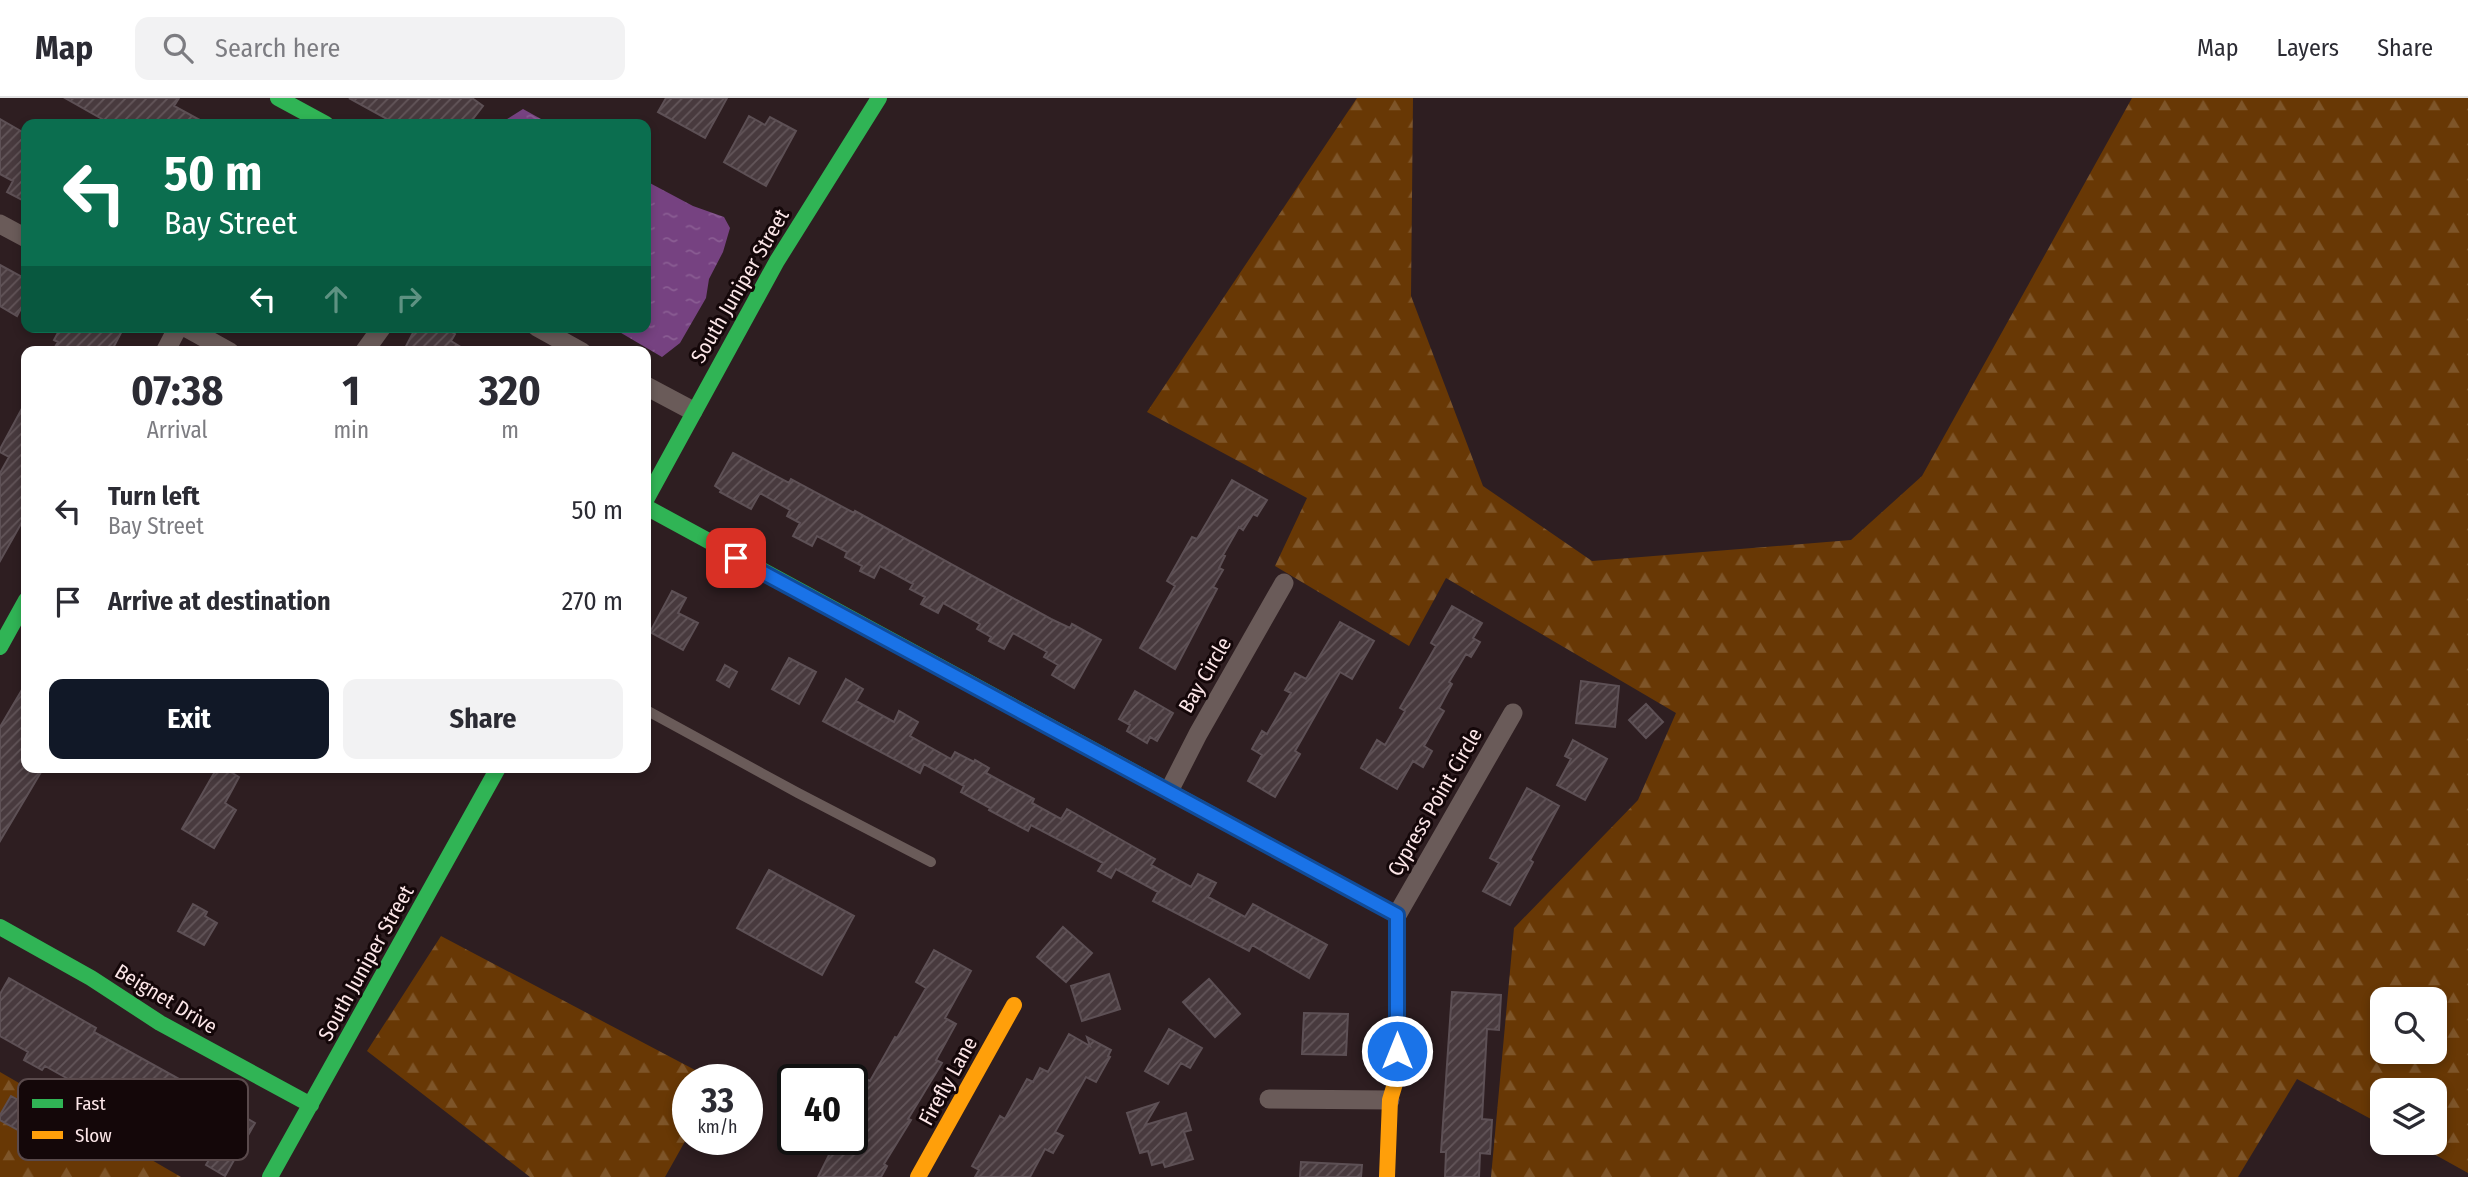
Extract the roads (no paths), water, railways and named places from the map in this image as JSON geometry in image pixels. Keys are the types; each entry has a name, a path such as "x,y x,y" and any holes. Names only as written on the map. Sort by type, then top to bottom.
{"street":[{"path":"278,98 317,119"},
{"name":"South Juniper Street","path":"651,491 777,261 878,98"},
{"path":"0,224 21,236"},
{"path":"196,333 219,346"},
{"path":"548,333 571,346"},
{"path":"651,389 693,411"},
{"path":"651,510 1397,915 1397,1077 1390,1100 1387,1177"},
{"name":"Bay Circle","path":"1169,791 1198,734 1284,583"},
{"path":"0,647 21,609"},
{"name":"Cypress Point Circle","path":"1397,915 1513,713"},
{"name":"South Juniper Street","path":"270,1177 495,773"},
{"name":"Beignet Drive","path":"0,927 91,978 160,1023 311,1105"},
{"name":"Firefly Lane","path":"918,1177 1014,1005"},
{"path":"1269,1099 1390,1100"}],"lane":[{"path":"651,713 931,862"}],"water":[{"path":"523,109 541,119 507,119"},
{"path":"651,184 693,206 724,217 730,228 723,252 709,279 706,298 680,343 662,357 651,351 651,346 643,346 621,333 651,333"}]}
